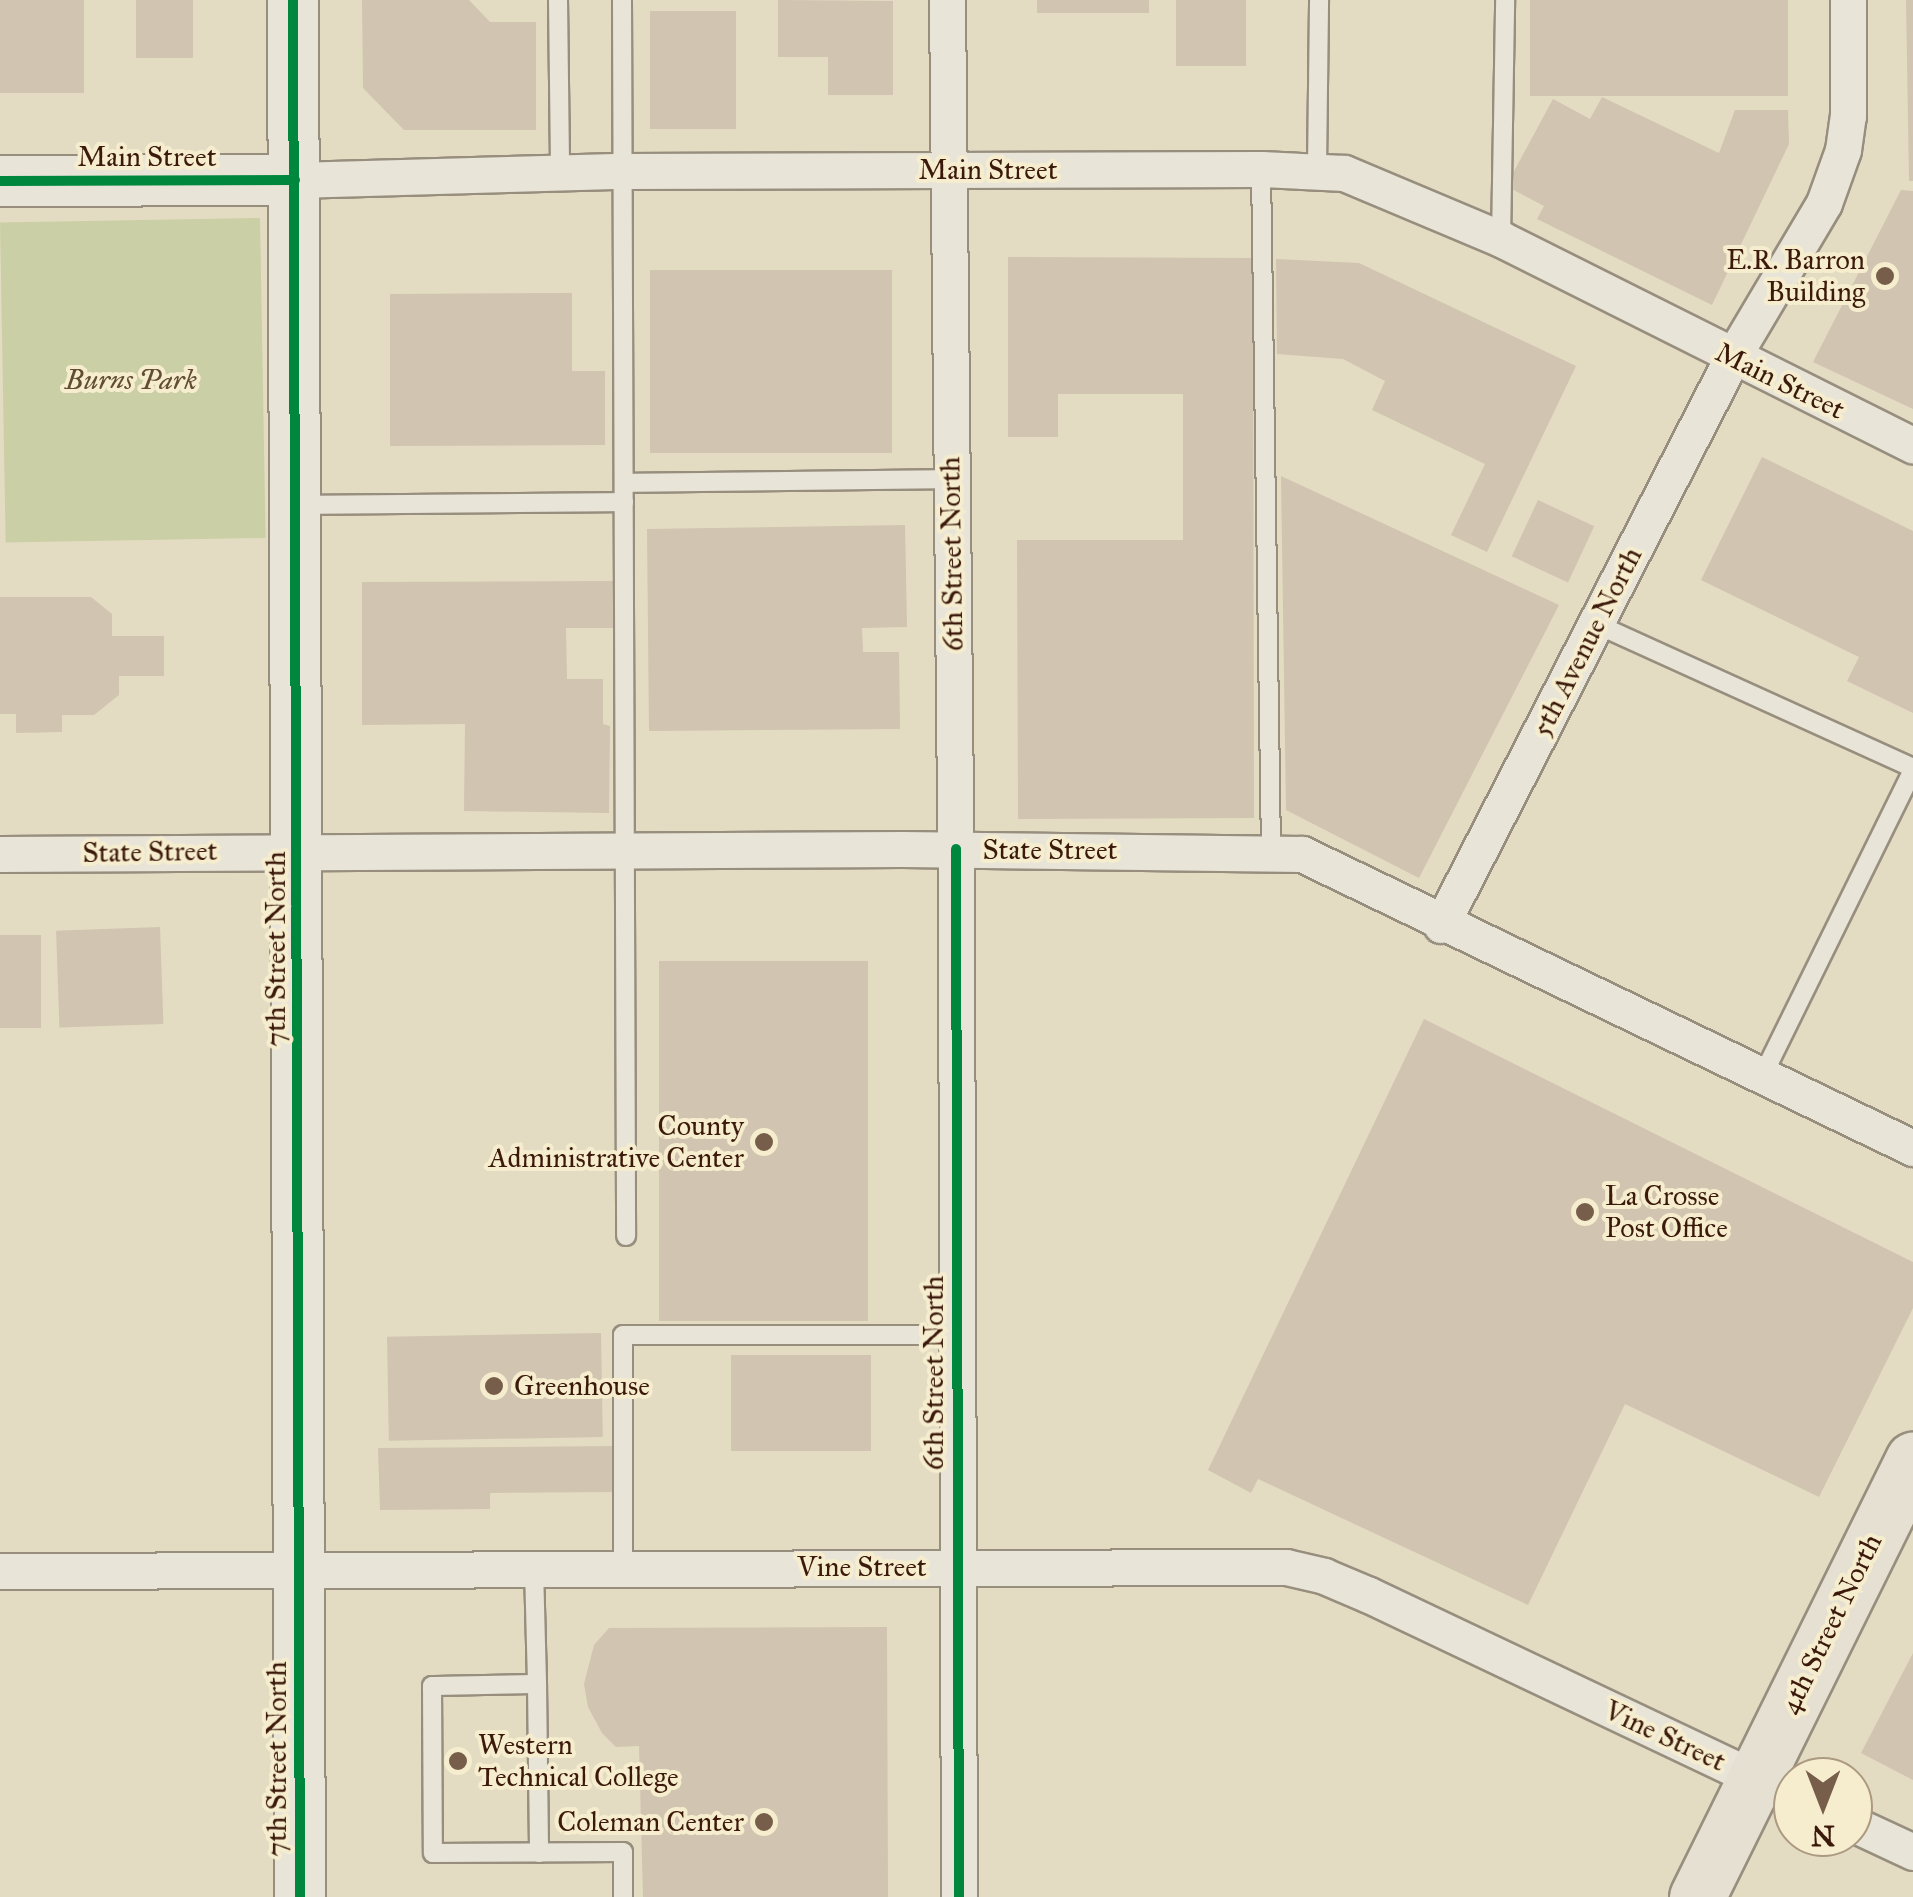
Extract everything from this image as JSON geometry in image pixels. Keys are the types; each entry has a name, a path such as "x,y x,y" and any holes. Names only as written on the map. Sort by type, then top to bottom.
{"highway":[{"name":"4th Street North","path":"1788,1757 1913,1459"},
{"name":"4th Street North","path":"1697,1897 1773,1790"}],"main road":[{"name":"7th Street North","path":"293,0 300,1897"},
{"name":"Main Street","path":"0,180 295,180"}],"street":[{"name":"6th Street North","path":"947,0 956,849 959,1897"},
{"name":"5th Avenue North","path":"1440,925 1732,358 1824,203 1843,150 1848,116 1848,0"},
{"name":"Main Street","path":"295,180 623,171 1317,170 1368,180 1501,239 1732,358 1913,445"},
{"name":"State Street","path":"0,854 956,849 1302,854 1440,925 1913,1148"},
{"name":"Vine Street","path":"0,1570 1241,1565 1324,1576 1773,1786"},
{"path":"1873,1833 1913,1852"}],"lane":[{"path":"558,0 560,173"},
{"path":"622,0 626,1236"},
{"path":"1317,170 1319,0"},
{"path":"1501,239 1505,0"},
{"path":"1261,169 1271,852"},
{"path":"296,505 952,480"},
{"path":"1596,624 1913,769 1762,1077"},
{"path":"623,1568 623,1335 956,1336"},
{"path":"534,1568 539,1853"},
{"path":"538,1684 432,1686 433,1853 623,1852 623,1897"}],"green space":[{"name":"Burns Park","path":"260,218 266,538 6,542 0,223"}],"building":[{"path":"0,0 84,0 84,93 0,93"},
{"path":"136,0 193,0 193,58 136,58"},
{"path":"362,0 469,0 490,22 536,22 536,130 404,130 363,88"},
{"path":"778,0 893,1 893,95 828,95 828,57 778,57"},
{"path":"1037,0 1149,0 1149,13 1037,13"},
{"path":"1176,0 1246,0 1246,66 1176,66"},
{"path":"1530,0 1788,0 1788,96 1530,96"},
{"path":"1906,0 1913,0 1913,181 1909,181"},
{"path":"650,11 736,11 736,129 650,129"},
{"path":"1602,97 1719,153 1735,110 1788,110 1789,144 1712,305 1537,219 1544,206 1506,186 1553,99 1590,119"},
{"name":"E.R. Barron Building","path":"1901,190 1913,191 1913,409 1813,362"},
{"path":"1008,257 1253,258 1254,818 1018,819 1017,540 1183,540 1183,394 1058,394 1058,437 1008,437"},
{"path":"1276,259 1359,263 1576,366 1487,552 1451,535 1485,464 1372,410 1385,381 1343,359 1277,354"},
{"path":"650,270 892,270 892,453 650,453"},
{"path":"572,293 572,371 605,371 605,445 390,446 390,294"},
{"path":"1762,457 1913,531 1913,713 1847,681 1859,657 1701,580"},
{"path":"1281,476 1559,605 1419,878 1286,810"},
{"path":"1538,500 1594,526 1568,582 1512,556"},
{"path":"905,525 907,627 862,628 863,652 899,652 900,729 649,731 647,529"},
{"path":"616,581 617,628 566,628 567,679 603,679 603,724 610,726 609,813 464,811 465,724 362,725 362,582"},
{"path":"0,597 91,597 112,614 112,636 164,636 164,676 119,676 119,695 94,715 62,715 62,732 16,733 16,714 0,714"},
{"path":"160,927 163,1024 59,1028 56,931"},
{"path":"0,935 41,935 41,1028 0,1028"},
{"name":"County Administrative Center","path":"659,961 868,961 868,1321 659,1321"},
{"path":"1424,1019 1913,1262 1913,1308 1819,1497 1625,1404 1528,1605 1258,1479 1251,1493 1208,1470"},
{"name":"Greenhouse","path":"601,1333 603,1437 389,1441 387,1337"},
{"path":"731,1355 871,1355 871,1451 731,1451"},
{"path":"616,1446 616,1492 490,1493 490,1509 380,1510 378,1448"},
{"name":"Coleman Center","path":"887,1627 888,1897 643,1897 639,1746 616,1747 602,1733 588,1707 584,1684 594,1645 609,1628"},
{"path":"1913,1653 1913,1780 1861,1753"}],"cycle path":[{"path":"293,0 300,1897"},
{"path":"0,181 295,180"},
{"path":"956,849 959,1897"}],"place":[{"name":"E.R. Barron Building","path":"1885,276"},
{"name":"County Administrative Center","path":"764,1142"},
{"name":"La Crosse Post Office","path":"1585,1212"},
{"name":"Greenhouse","path":"494,1386"},
{"name":"Western Technical College","path":"458,1761"},
{"name":"Coleman Center","path":"764,1822"}]}
